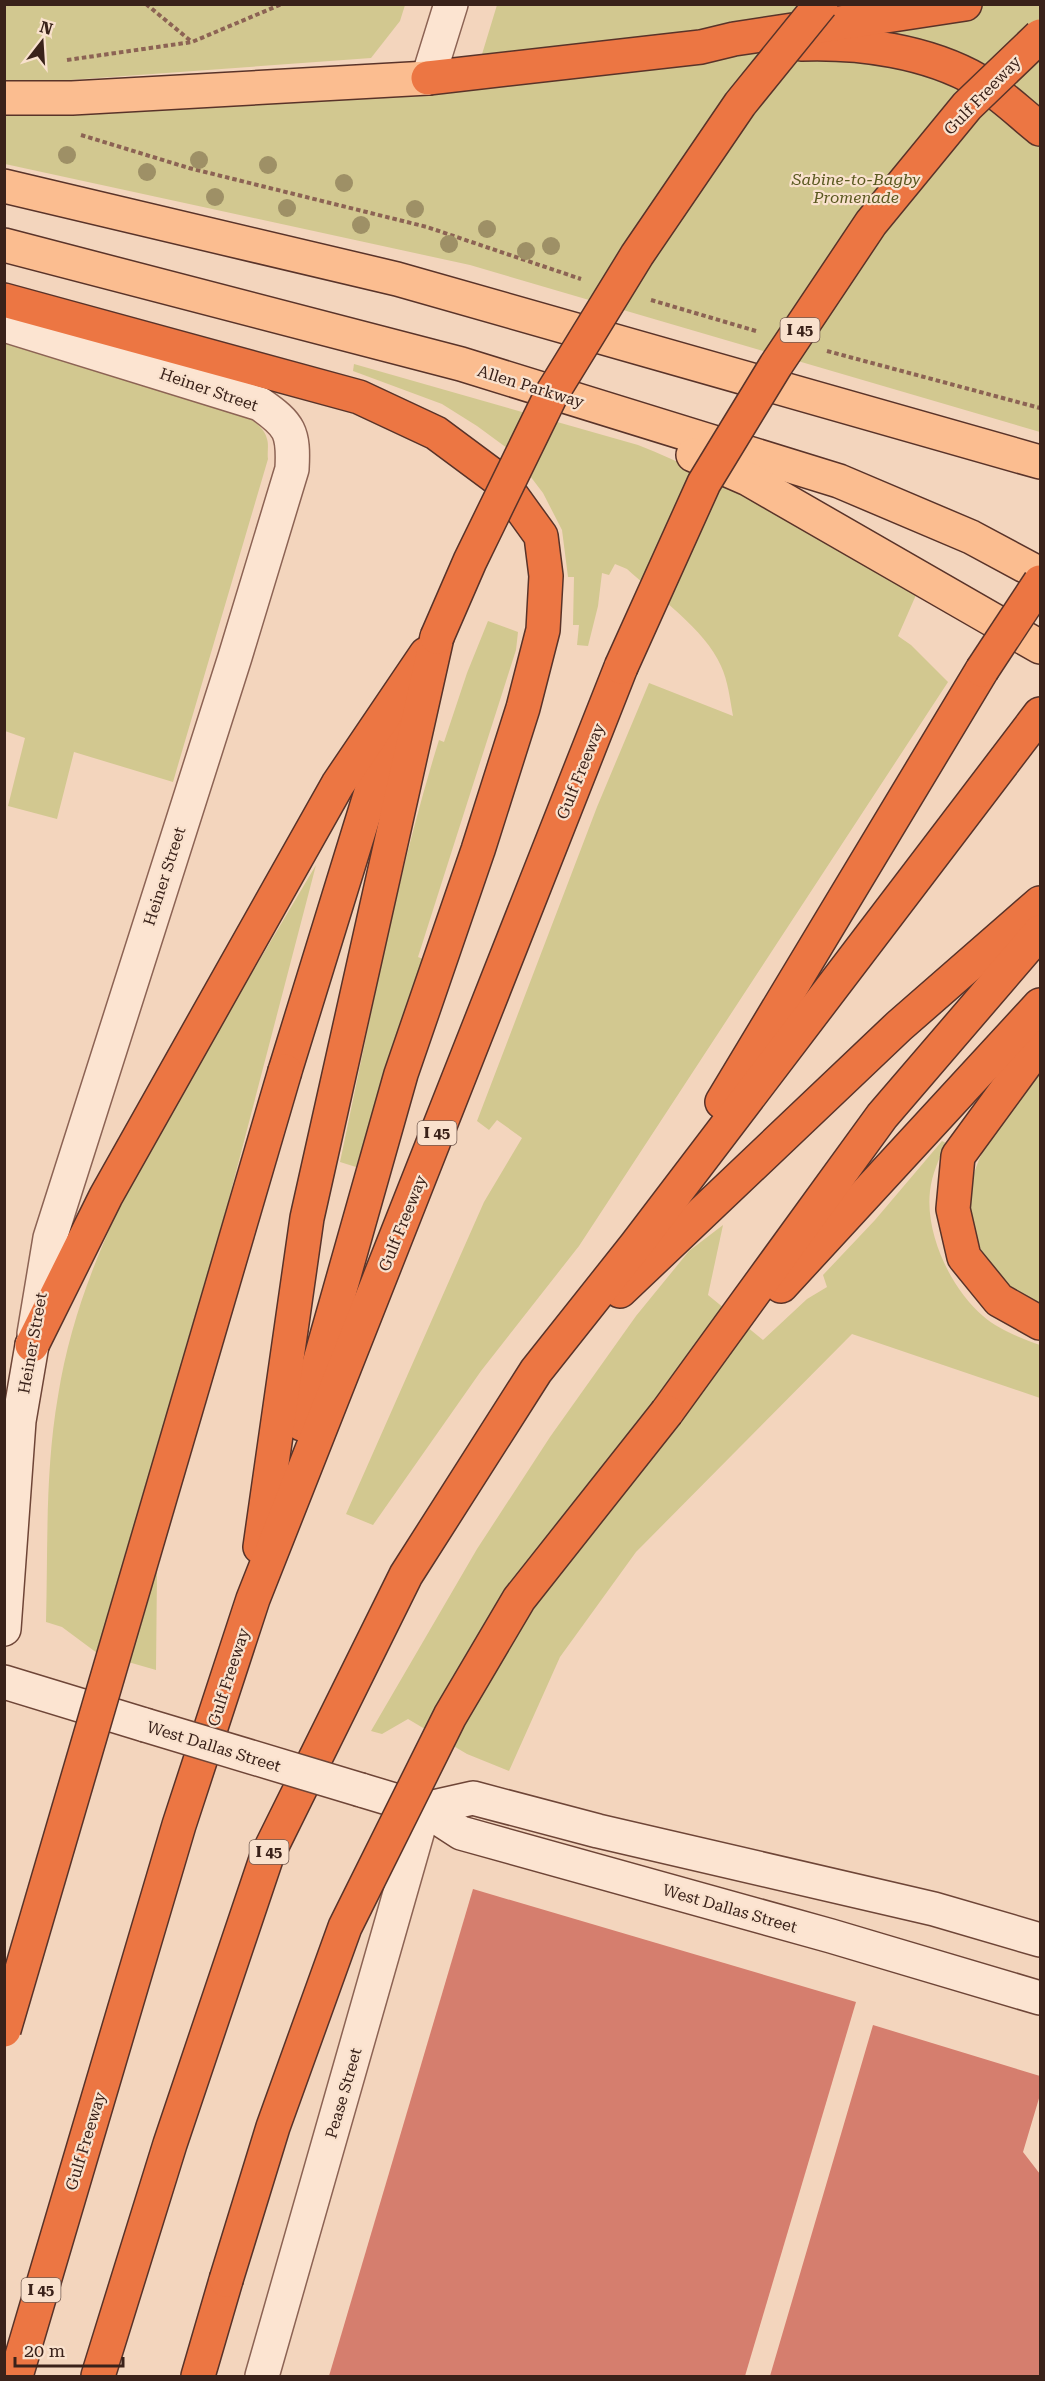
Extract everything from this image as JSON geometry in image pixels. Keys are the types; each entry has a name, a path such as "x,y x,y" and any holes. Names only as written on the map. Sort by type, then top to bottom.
{"highway":[{"path":"4,2031 285,1071 375,779 470,561 551,395 637,255 740,104 820,4"},
{"path":"701,48 734,39 965,4"},
{"name":"Gulf Freeway","path":"16,2376 178,1825 253,1599 621,667 704,483 776,365 871,223 967,106 1041,36"},
{"path":"428,78 701,48 819,43 878,49 932,59 980,81 1041,129"},
{"path":"4,300 360,397 436,433 501,482 540,536 546,576 543,630 523,708 478,850 401,1074 253,1599"},
{"path":"636,1245 982,670 1041,582"},
{"path":"32,1345 106,1196 338,784 437,637"},
{"path":"253,1599 307,1218 437,637"},
{"name":"I 45","path":"98,2376 170,2144 267,1856 406,1575 536,1371 636,1245 1041,714"},
{"path":"536,1371 900,1026 1041,903"},
{"path":"198,2376 273,2127 345,1927 450,1716 519,1599 767,1288 882,1116 1041,932"},
{"path":"767,1288 1041,1005"},
{"path":"1041,1044 958,1156 952,1209 964,1257 999,1300 1041,1323"}],"main road":[{"path":"4,98 72,98 428,78 451,4"},
{"path":"4,186 397,279 1041,462"},
{"name":"Allen Parkway","path":"4,245 460,364 839,481 971,537 1041,574"},
{"name":"Heiner Street","path":"4,325 260,404 283,420 293,446 292,469 235,657 50,1238 9,1482 4,1629"},
{"path":"536,388 748,479 1041,647"},
{"name":"West Dallas Street","path":"4,1682 424,1809 461,1833 802,1928 1041,1998"},
{"name":"West Dallas Street","path":"424,1809 473,1798 598,1831 934,1909 1041,1940"},
{"name":"Pease Street","path":"262,2376 424,1809"},
{"path":"802,1928 815,1881"}],"path":[{"path":"146,4 192,42"},
{"path":"63,61 192,42 282,4"},
{"path":"75,133 189,168 427,227 587,280"},
{"path":"642,297 763,333"},
{"path":"819,349 1041,408"}],"green space":[{"path":"4,5 405,5 400,21 371,58 42,82 5,82"},
{"name":"Sabine-to-Bagby Promenade","path":"497,5 1040,5 1040,432 470,265 5,164 4,112 472,87"},
{"path":"4,343 216,404 253,421 264,432 268,444 268,459 173,782 74,752 57,819 8,806 25,738 5,731"},
{"path":"354,364 638,445 745,495 916,595 898,636 911,645 948,682 579,1246 481,1371 373,1525 346,1514 484,1202 522,1138 497,1120 489,1130 477,1121 597,807 649,683 733,716 725,678 714,652 692,626 627,569 615,564 609,575 602,573 598,606 588,646 577,645 579,625 573,625 574,577 568,577 562,530 543,493 511,451 442,404 353,371"},
{"path":"488,621 518,632 516,650 418,957 423,959 356,1167 340,1162 397,897 439,740 444,742 467,673"},
{"path":"316,865 158,1471 156,1670 97,1653 62,1627 46,1622 51,1452 67,1349 96,1260 136,1175 181,1093"},
{"path":"1040,1069 1040,1304 1016,1291 990,1265 974,1230 970,1204 973,1180 981,1156 1007,1112"},
{"path":"942,1141 946,1143 932,1179 930,1191 932,1225 936,1242 951,1276 971,1305 989,1321 1040,1345 1040,1398 852,1334 636,1552 560,1657 509,1771 467,1754 408,1719 382,1734 371,1731 477,1549 550,1437 636,1316 689,1251 723,1225 708,1295 763,1340 807,1299 827,1287 823,1275 875,1220"}],"building":[{"path":"473,1889 856,2002 745,2376 329,2376"},
{"path":"873,2025 1040,2076 1040,2095 1023,2152 1040,2174 1040,2376 770,2376"}]}
